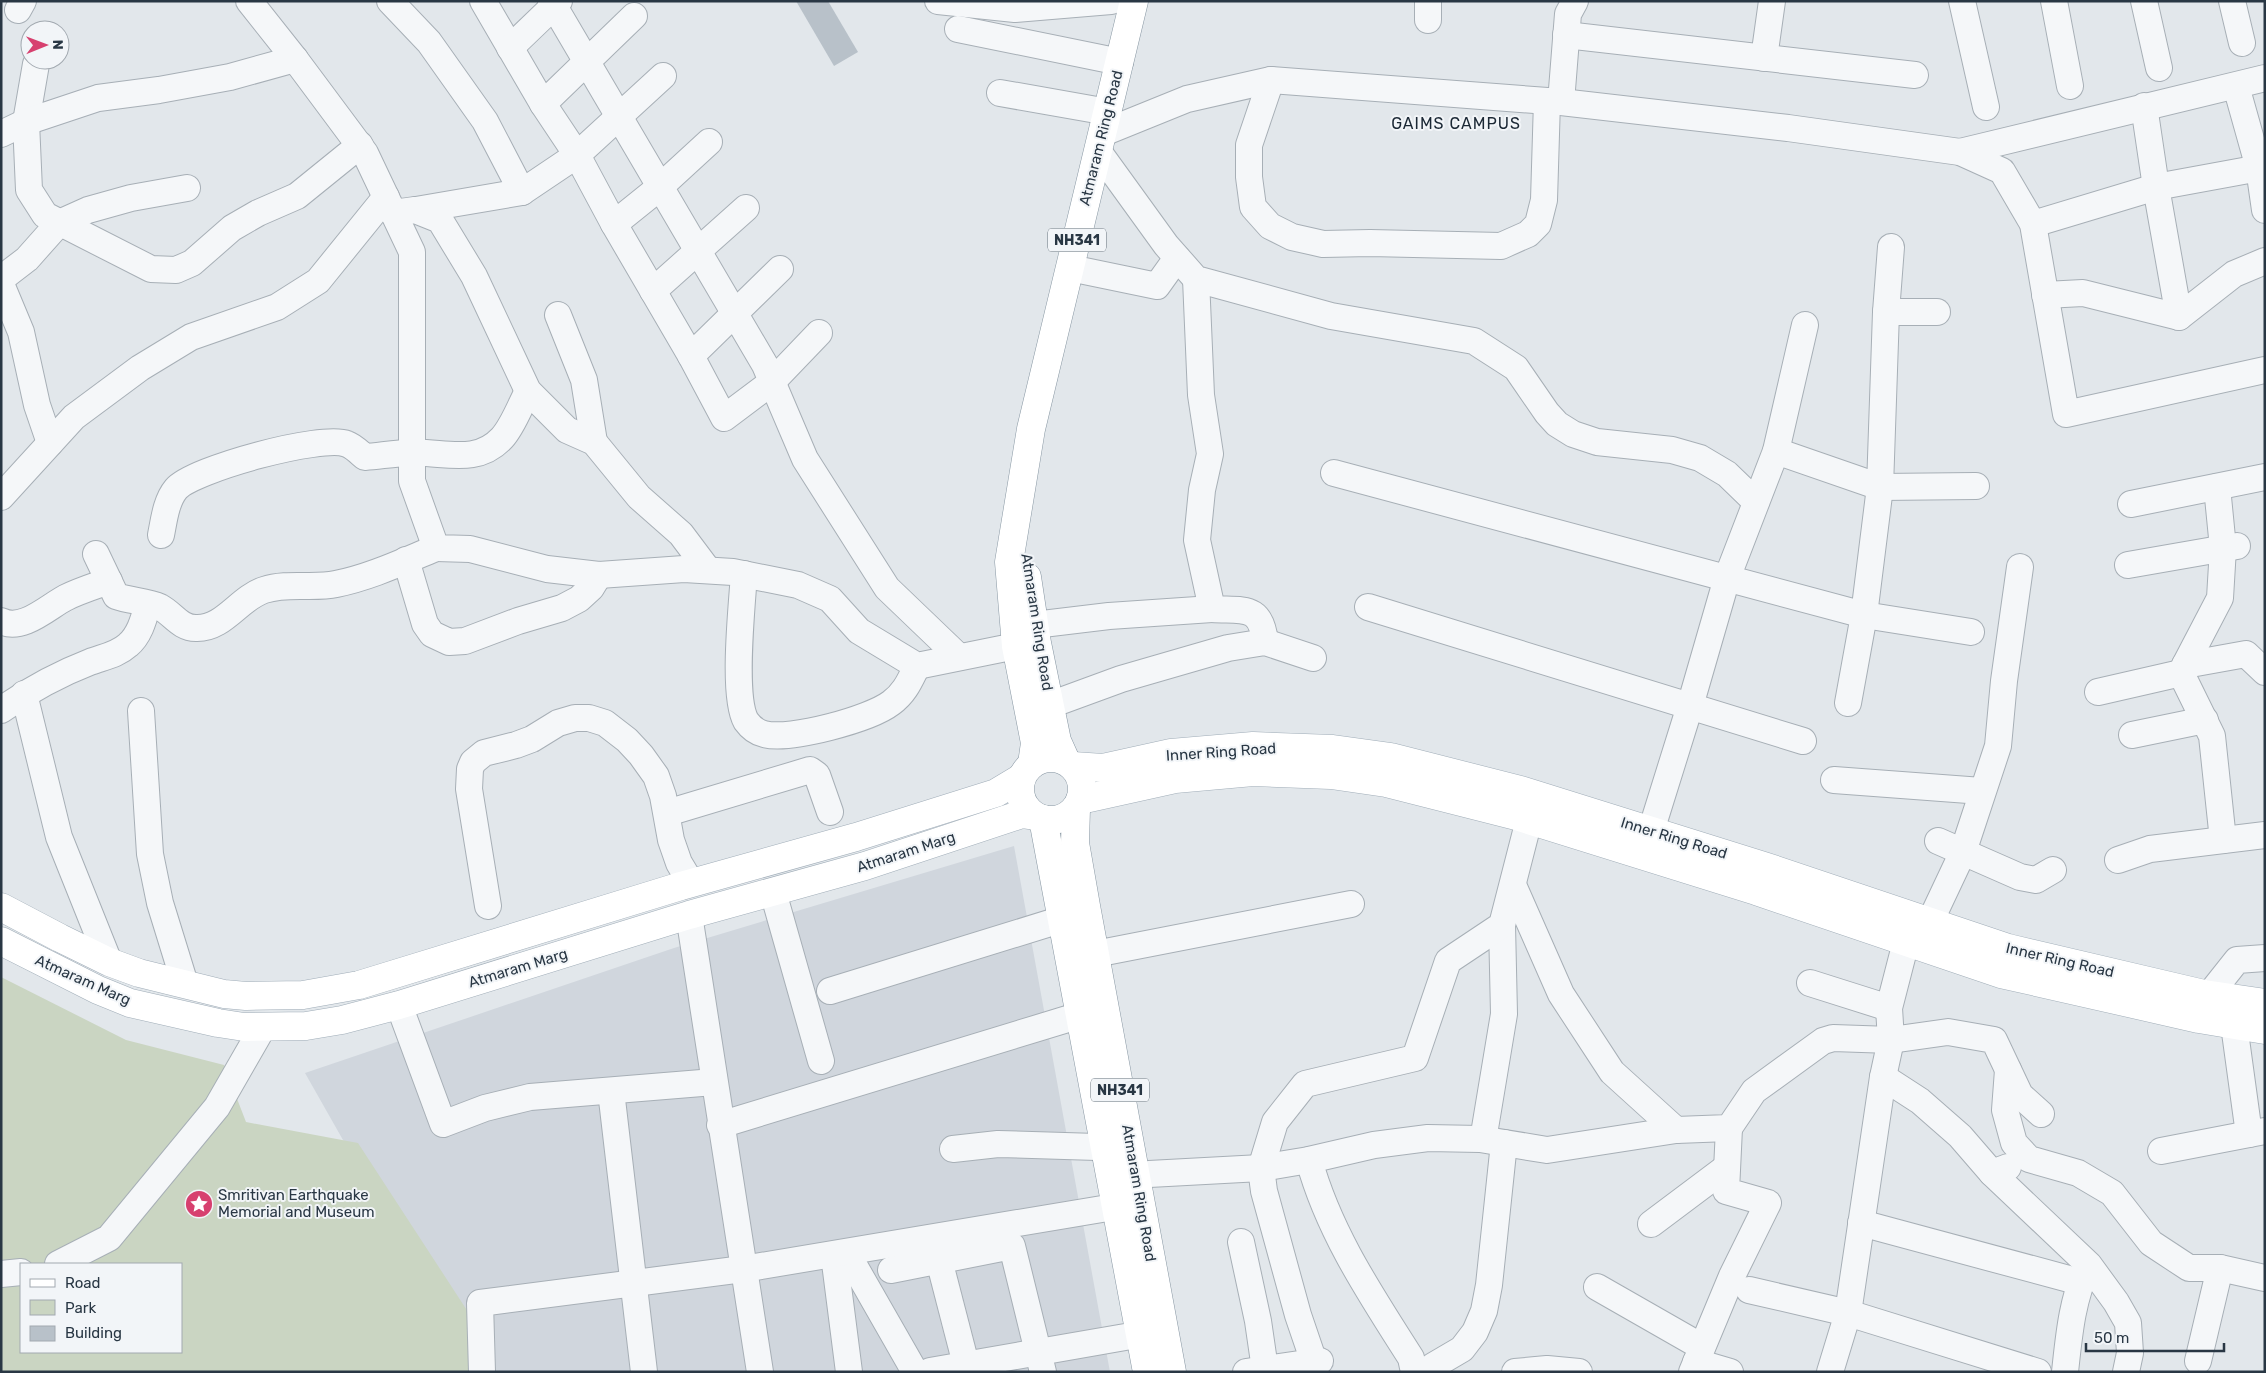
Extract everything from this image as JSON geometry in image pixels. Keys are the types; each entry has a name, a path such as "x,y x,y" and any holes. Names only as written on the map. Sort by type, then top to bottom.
{"main road":[{"name":"Atmaram Ring Road","path":"1027,771 1034,743 1016,646 1009,562 1032,430 1134,1"},
{"name":"Atmaram Ring Road","path":"1023,480 1026,563 1034,625 1057,741 1069,764"},
{"name":"Inner Ring Road","path":"1069,764 1103,768 1171,753 1253,746 1333,749 1391,757 1524,791 1764,866 2008,948 2210,994 2265,1003"},
{"path":"1027,771 1048,757 1069,764"},
{"name":"NH341","path":"1069,764 1081,782 1078,804"},
{"name":"NH341","path":"1027,771 1020,795 1028,810 1040,818"},
{"name":"Atmaram Marg","path":"1,907 109,962 139,973 224,994 246,996 303,995 336,990 691,883 856,837 996,793 1027,771"},
{"name":"Inner Ring Road","path":"1078,804 1175,779 1254,772 1331,775 1386,783 1529,820 1756,891 2001,974 2199,1019 2265,1030"},
{"name":"Atmaram Ring Road","path":"1078,804 1075,842 1172,1372"},
{"path":"1040,818 1061,818 1078,804"},
{"name":"Atmaram Marg","path":"1,942 98,990 130,1002 218,1023 263,1027 306,1026 342,1020 399,1005 689,915 865,866 1022,814 1040,818"},
{"name":"Atmaram Ring Road","path":"1040,818 1063,919 1147,1372"}],"street":[{"path":"248,1 296,59 366,153 398,207 412,252 412,481 436,548"},
{"path":"390,1 429,42 484,121 522,192"},
{"path":"483,1 543,104 577,155 724,418 772,382 819,333"},
{"path":"938,1 1015,9 1111,1"},
{"path":"1271,80 1249,145 1249,177 1253,206 1270,226 1292,237 1323,244 1370,243 1501,246 1528,234 1538,224 1544,200 1554,101 1568,14 1575,1"},
{"path":"1764,58 1772,1"},
{"path":"1962,1 1986,108"},
{"path":"2054,1 2070,86"},
{"path":"2144,1 2159,68"},
{"path":"2232,1 2242,43"},
{"path":"510,48 555,3 618,117 765,365 805,459 887,588 959,657"},
{"path":"543,104 634,16"},
{"path":"958,29 1120,62"},
{"path":"1566,35 1915,75"},
{"path":"1,134 26,122 98,98 159,90 230,77 296,59"},
{"path":"35,70 26,122 29,190 45,216 151,269 176,270 192,263 232,228 258,213 297,196 360,145"},
{"path":"1,497 74,417 140,368 191,337 277,307 318,281 398,207 522,192 577,155 663,76"},
{"path":"1960,152 2265,78"},
{"path":"1103,132 1187,99 1271,80 1554,101 1788,128 1960,152 2002,171 2033,224 2066,414 2265,370"},
{"path":"2236,86 2262,168 2265,210"},
{"path":"1000,93 1103,132 1177,258 1196,279 1331,316 1474,341 1516,368 1546,412 1557,424 1573,434 1597,442 1672,450 1700,458 1727,474 1756,502"},
{"path":"2144,106 2178,317"},
{"path":"614,224 660,187 710,142"},
{"path":"2033,224 2156,187 2262,168"},
{"path":"1,279 27,260 59,223 88,210 131,198 187,188"},
{"path":"398,207 440,220 474,276 528,391 567,430 594,442 639,497 681,534 708,570"},
{"path":"652,291 746,208"},
{"path":"1848,703 1864,615 1880,487 1886,312 1891,247"},
{"path":"1070,268 1157,286 1177,258"},
{"path":"2178,317 2234,274 2265,261"},
{"path":"691,356 780,270"},
{"path":"1196,279 1201,395 1210,454 1202,490 1197,540 1212,609"},
{"path":"1,284 21,332 37,405 50,443"},
{"path":"2045,295 2083,293 2178,317"},
{"path":"1886,312 1937,312"},
{"path":"558,315 584,380 594,442"},
{"path":"1650,831 1690,706 1727,578 1776,451 1805,325"},
{"path":"161,535 168,504 178,487 197,476 244,459 312,442 346,443 365,457 412,452 465,456 478,454 490,449 503,437 528,391"},
{"path":"1776,451 1880,487 1976,486"},
{"path":"1334,473 1864,615 1971,632"},
{"path":"2131,504 2265,477"},
{"path":"2183,669 2220,598 2230,547 2217,487"},
{"path":"2128,565 2230,547"},
{"path":"96,554 116,596 161,608 182,625 196,628 216,624 263,590 281,587 336,584 372,574 436,548 470,549 547,569 599,575 684,569 708,570 744,574 798,585 830,599 859,631 917,666 1006,648"},
{"path":"406,560 425,624 432,634 449,642 465,641 518,621 562,608 579,599 591,588 599,575"},
{"path":"1930,922 1963,852 1998,746 2004,681 2020,567"},
{"path":"744,574 738,671 743,714 754,731 781,736 832,726 867,714 891,703 905,690 917,666"},
{"path":"1,621 5,623 20,622 36,616 65,598 109,581"},
{"path":"1,710 24,694 89,662 117,653 130,644 143,623 148,604"},
{"path":"1368,606 1803,741"},
{"path":"1034,625 1108,616 1212,609 1242,610 1252,613 1259,619 1263,626 1265,642"},
{"path":"1050,705 1121,679 1228,648 1265,642 1313,658"},
{"path":"2098,692 2246,654 2265,672"},
{"path":"2183,669 2212,736 2223,840"},
{"path":"24,694 59,838 109,962"},
{"path":"141,711 150,854 160,903 185,984"},
{"path":"488,906 469,782 472,762 484,753 516,746 532,739 558,723 575,718 589,718 605,723 627,740 656,776 667,813 671,840 679,863 691,883"},
{"path":"2132,735 2205,720"},
{"path":"667,813 810,770 817,775 830,812"},
{"path":"1834,780 1982,792"},
{"path":"1309,1160 1318,1192 1335,1233 1428,1367 1462,1350 1475,1332 1484,1311 1489,1285 1495,1135 1504,1014 1502,925 1529,820"},
{"path":"2118,860 2150,849 2265,835"},
{"path":"1938,841 2020,876 2036,880 2053,870"},
{"path":"1513,885 1561,994 1612,1072 1676,1130"},
{"path":"773,892 821,1061"},
{"path":"1095,954 1351,904"},
{"path":"689,915 720,1125 760,1372"},
{"path":"830,991 1063,919"},
{"path":"1241,1242 1258,1321 1255,1370 1317,1361 1298,1314 1264,1191 1261,1168 1275,1122 1305,1084 1415,1058 1448,961 1502,925"},
{"path":"1830,1372 1848,1313 1883,1077 1891,1040 1888,1008 1906,942"},
{"path":"2210,994 2237,960 2265,958"},
{"path":"1810,983 1888,1008"},
{"path":"399,1005 443,1124 485,1108 530,1097 714,1082"},
{"path":"720,1125 1074,1017"},
{"path":"2161,1151 2257,1132 2234,1025"},
{"path":"60,1263 110,1238 217,1107 263,1027"},
{"path":"1697,1360 1732,1276 1768,1203 1726,1192 1729,1128 1754,1092 1823,1042 1840,1037 1891,1040 1948,1032 1994,1040 2020,1095 2040,1114"},
{"path":"2008,1069 2005,1110 2014,1143 2029,1159 2078,1174 2112,1194 2151,1243 2189,1268 2220,1268 2265,1278"},
{"path":"1883,1077 1920,1101 1960,1136 2085,1274 2116,1302 2128,1323 2130,1353 2126,1372"},
{"path":"611,1091 644,1372"},
{"path":"1149,1174 1261,1168 1309,1160 1334,1153 1428,1138 1480,1138 1495,1135 1546,1150 1676,1130 1729,1128"},
{"path":"953,1149 998,1144 1097,1148"},
{"path":"1992,1173 2029,1159"},
{"path":"1651,1224 1727,1168"},
{"path":"482,1372 480,1303 743,1269 1108,1208"},
{"path":"1861,1223 2085,1274"},
{"path":"891,1270 1012,1246 1040,1362"},
{"path":"840,1254 849,1372"},
{"path":"840,1254 915,1372"},
{"path":"940,1260 968,1367"},
{"path":"2198,1361 2220,1268"},
{"path":"1,1274 20,1272"},
{"path":"2065,1372 2071,1320 2085,1274"},
{"path":"1598,1287 1697,1360 1730,1372"},
{"path":"1749,1290 1848,1313 2038,1372"},
{"path":"930,1371 1040,1362 1132,1336"},
{"path":"1515,1372 1547,1368 1579,1372"}],"shaded area":[{"path":"1014,846 1110,1372 474,1372 468,1326 343,1140 305,1073 674,948"}],"green space":[{"name":"Smritivan Earthquake Memorial and Museum","path":"1,977 126,1040 224,1065 246,1122 358,1143 472,1318 481,1372 1,1372"}],"building":[{"path":"796,1 828,1 858,52 834,66"}],"place":[{"name":"Smritivan Earthquake Memorial and Museum","path":"199,1204"}],"district":[{"name":"GAIMS CAMPUS","path":"1456,123"}]}
